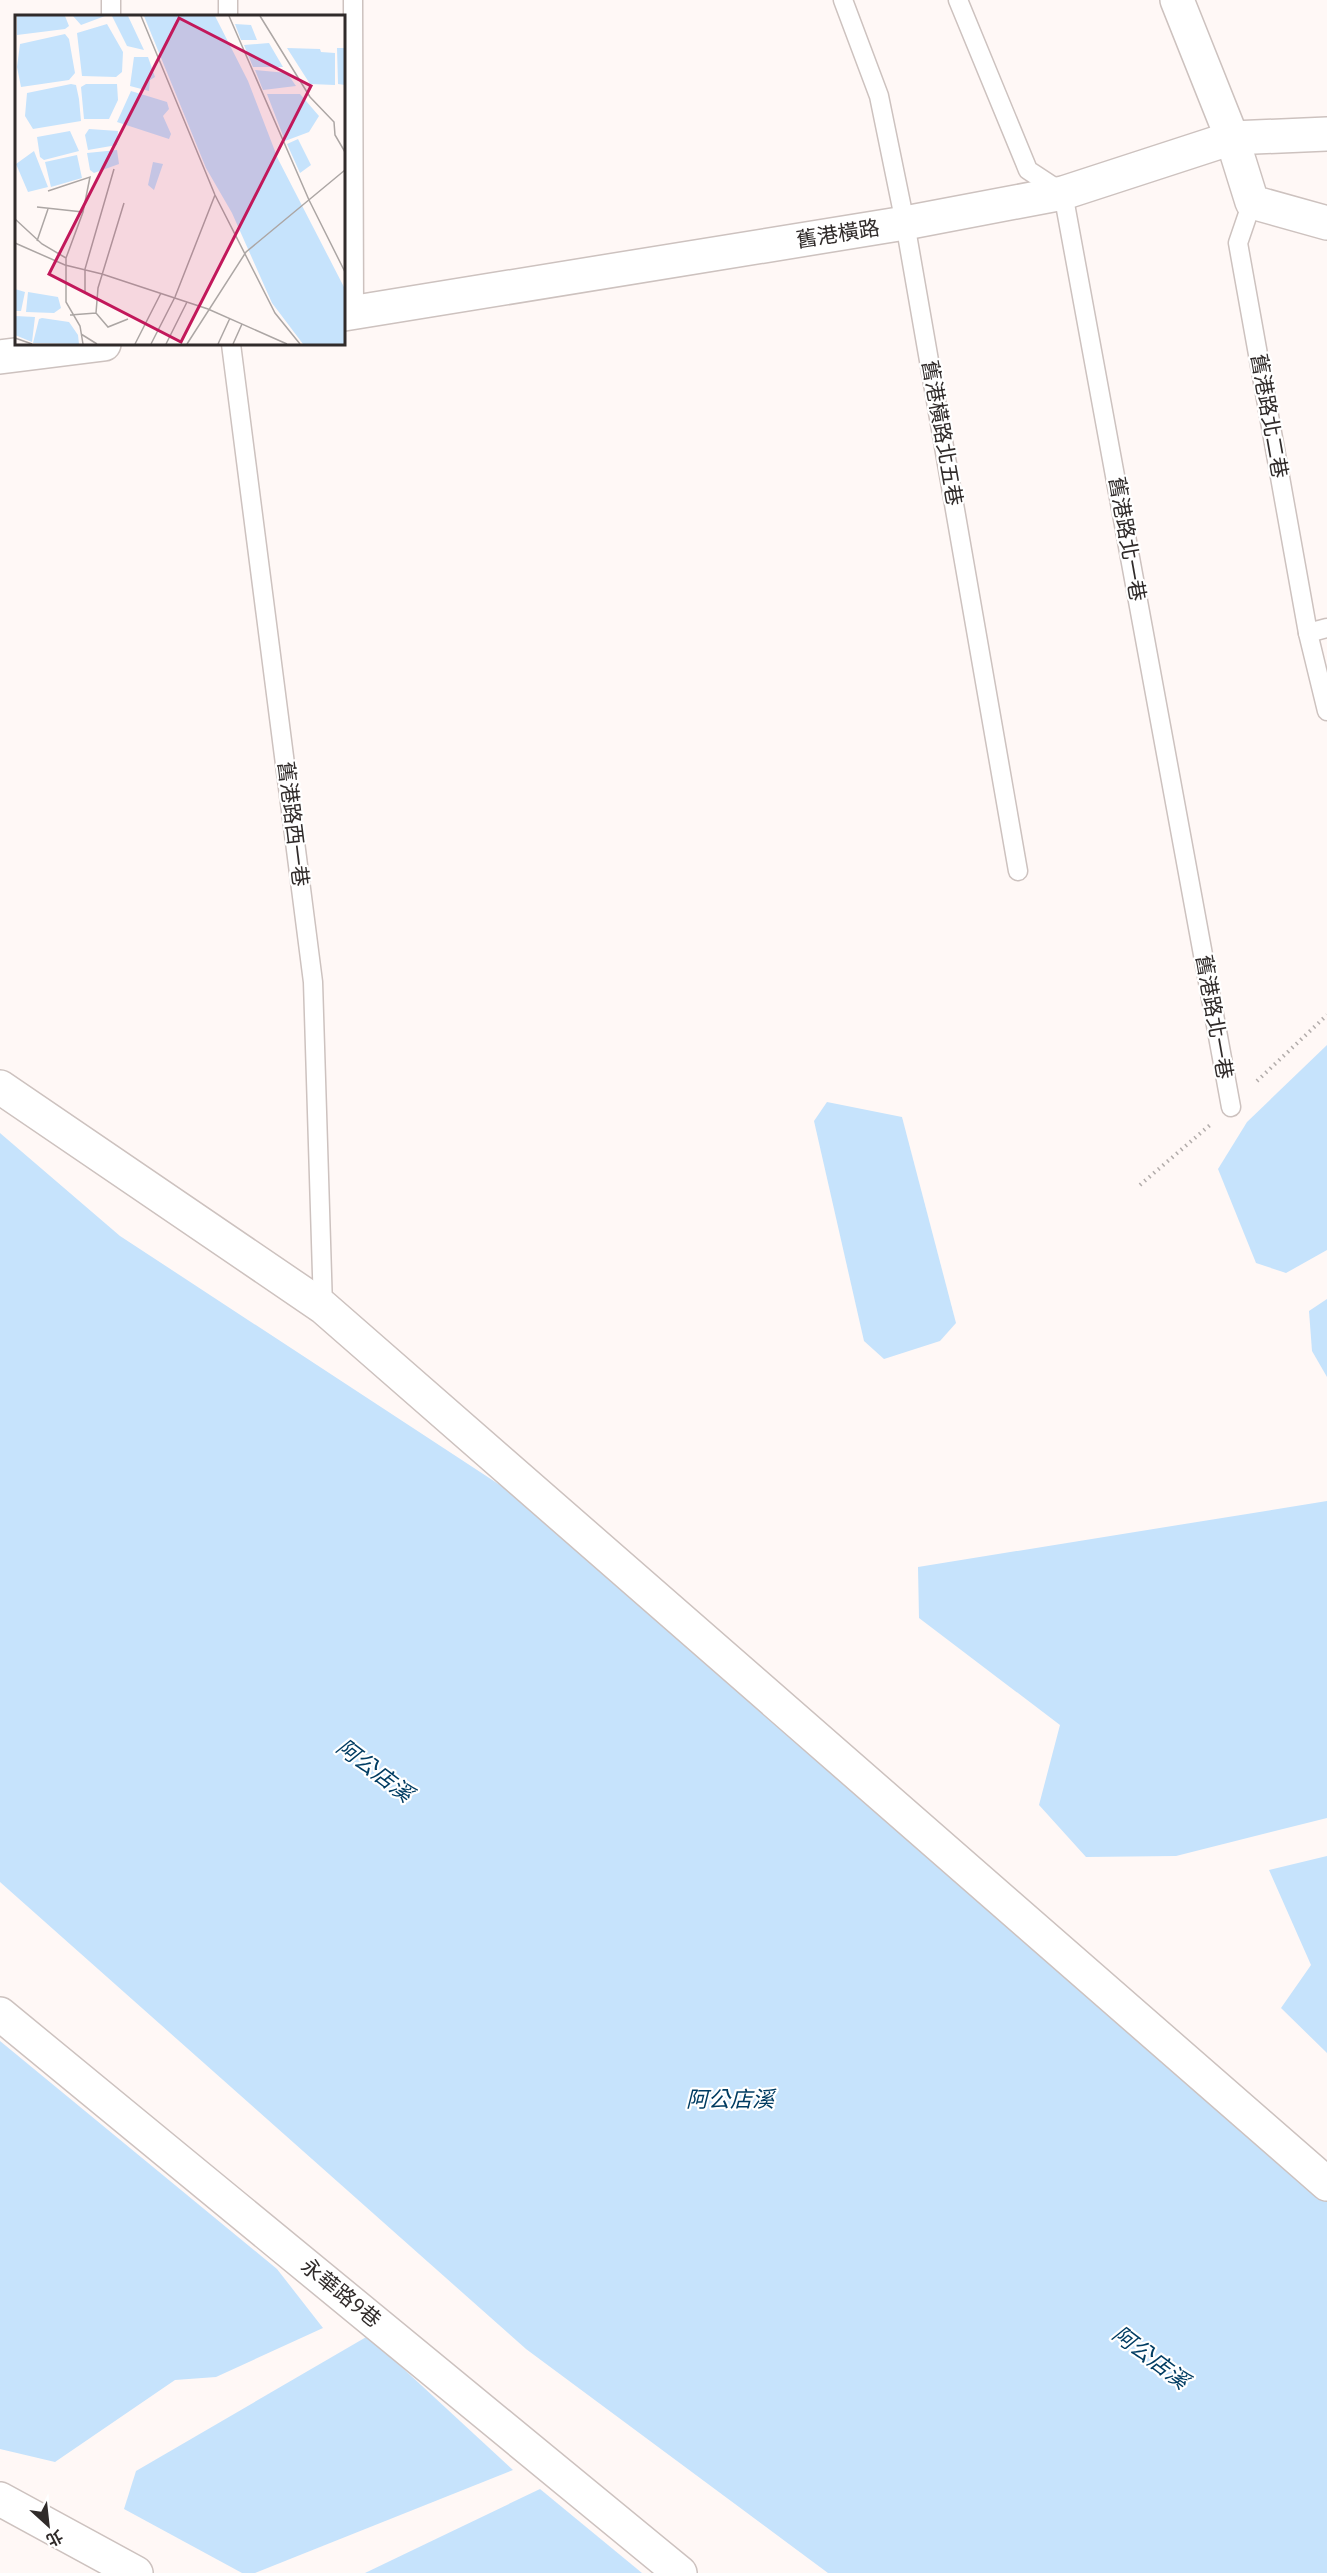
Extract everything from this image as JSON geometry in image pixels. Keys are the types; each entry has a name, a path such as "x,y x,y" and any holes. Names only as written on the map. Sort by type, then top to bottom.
{"street":[{"path":"1177,0 1232,138 1252,202 1327,223"},
{"name":"舊港橫路","path":"349,314 905,223 1064,193 1232,138 1327,134"},
{"path":"0,357 96,345"},
{"path":"0,1087 323,1307 1327,2184"},
{"name":"永華路9巷","path":"0,2014 680,2573"},
{"path":"0,2499 136,2573"}],"lane":[{"path":"349,314 353,0"},
{"name":"舊港橫路北五巷","path":"843,0 879,96 905,223 1018,871"},
{"path":"958,0 1028,170 1064,193"},
{"name":"舊港路北一巷","path":"1064,193 1231,1107"},
{"name":"舊港路北二巷","path":"1252,202 1239,243 1308,633 1327,711"},
{"name":"舊港路西一巷","path":"231,345 314,982 323,1307"},
{"path":"1308,633 1327,628"}],"water":[{"path":"1327,1045 1327,1250 1286,1273 1256,1263 1218,1169 1247,1122"},
{"path":"827,1102 902,1117 956,1323 940,1341 884,1359 864,1341 814,1121"},
{"name":"阿公店溪","path":"0,1133 120,1236 503,1487 1327,2194 1327,2573 828,2573 526,2349 0,1882"},
{"path":"1327,1299 1327,1377 1312,1351 1309,1311"},
{"path":"1327,1501 1327,1818 1176,1856 1086,1857 1039,1805 1060,1725 919,1618 918,1567"},
{"path":"1327,1856 1327,2053 1281,2008 1311,1965 1269,1870"},
{"path":"0,2041 277,2269 323,2328 216,2377 175,2380 55,2462 0,2449"},
{"path":"368,2336 513,2470 255,2573 242,2573 124,2509 136,2471"},
{"path":"540,2489 642,2573 365,2573"}]}
